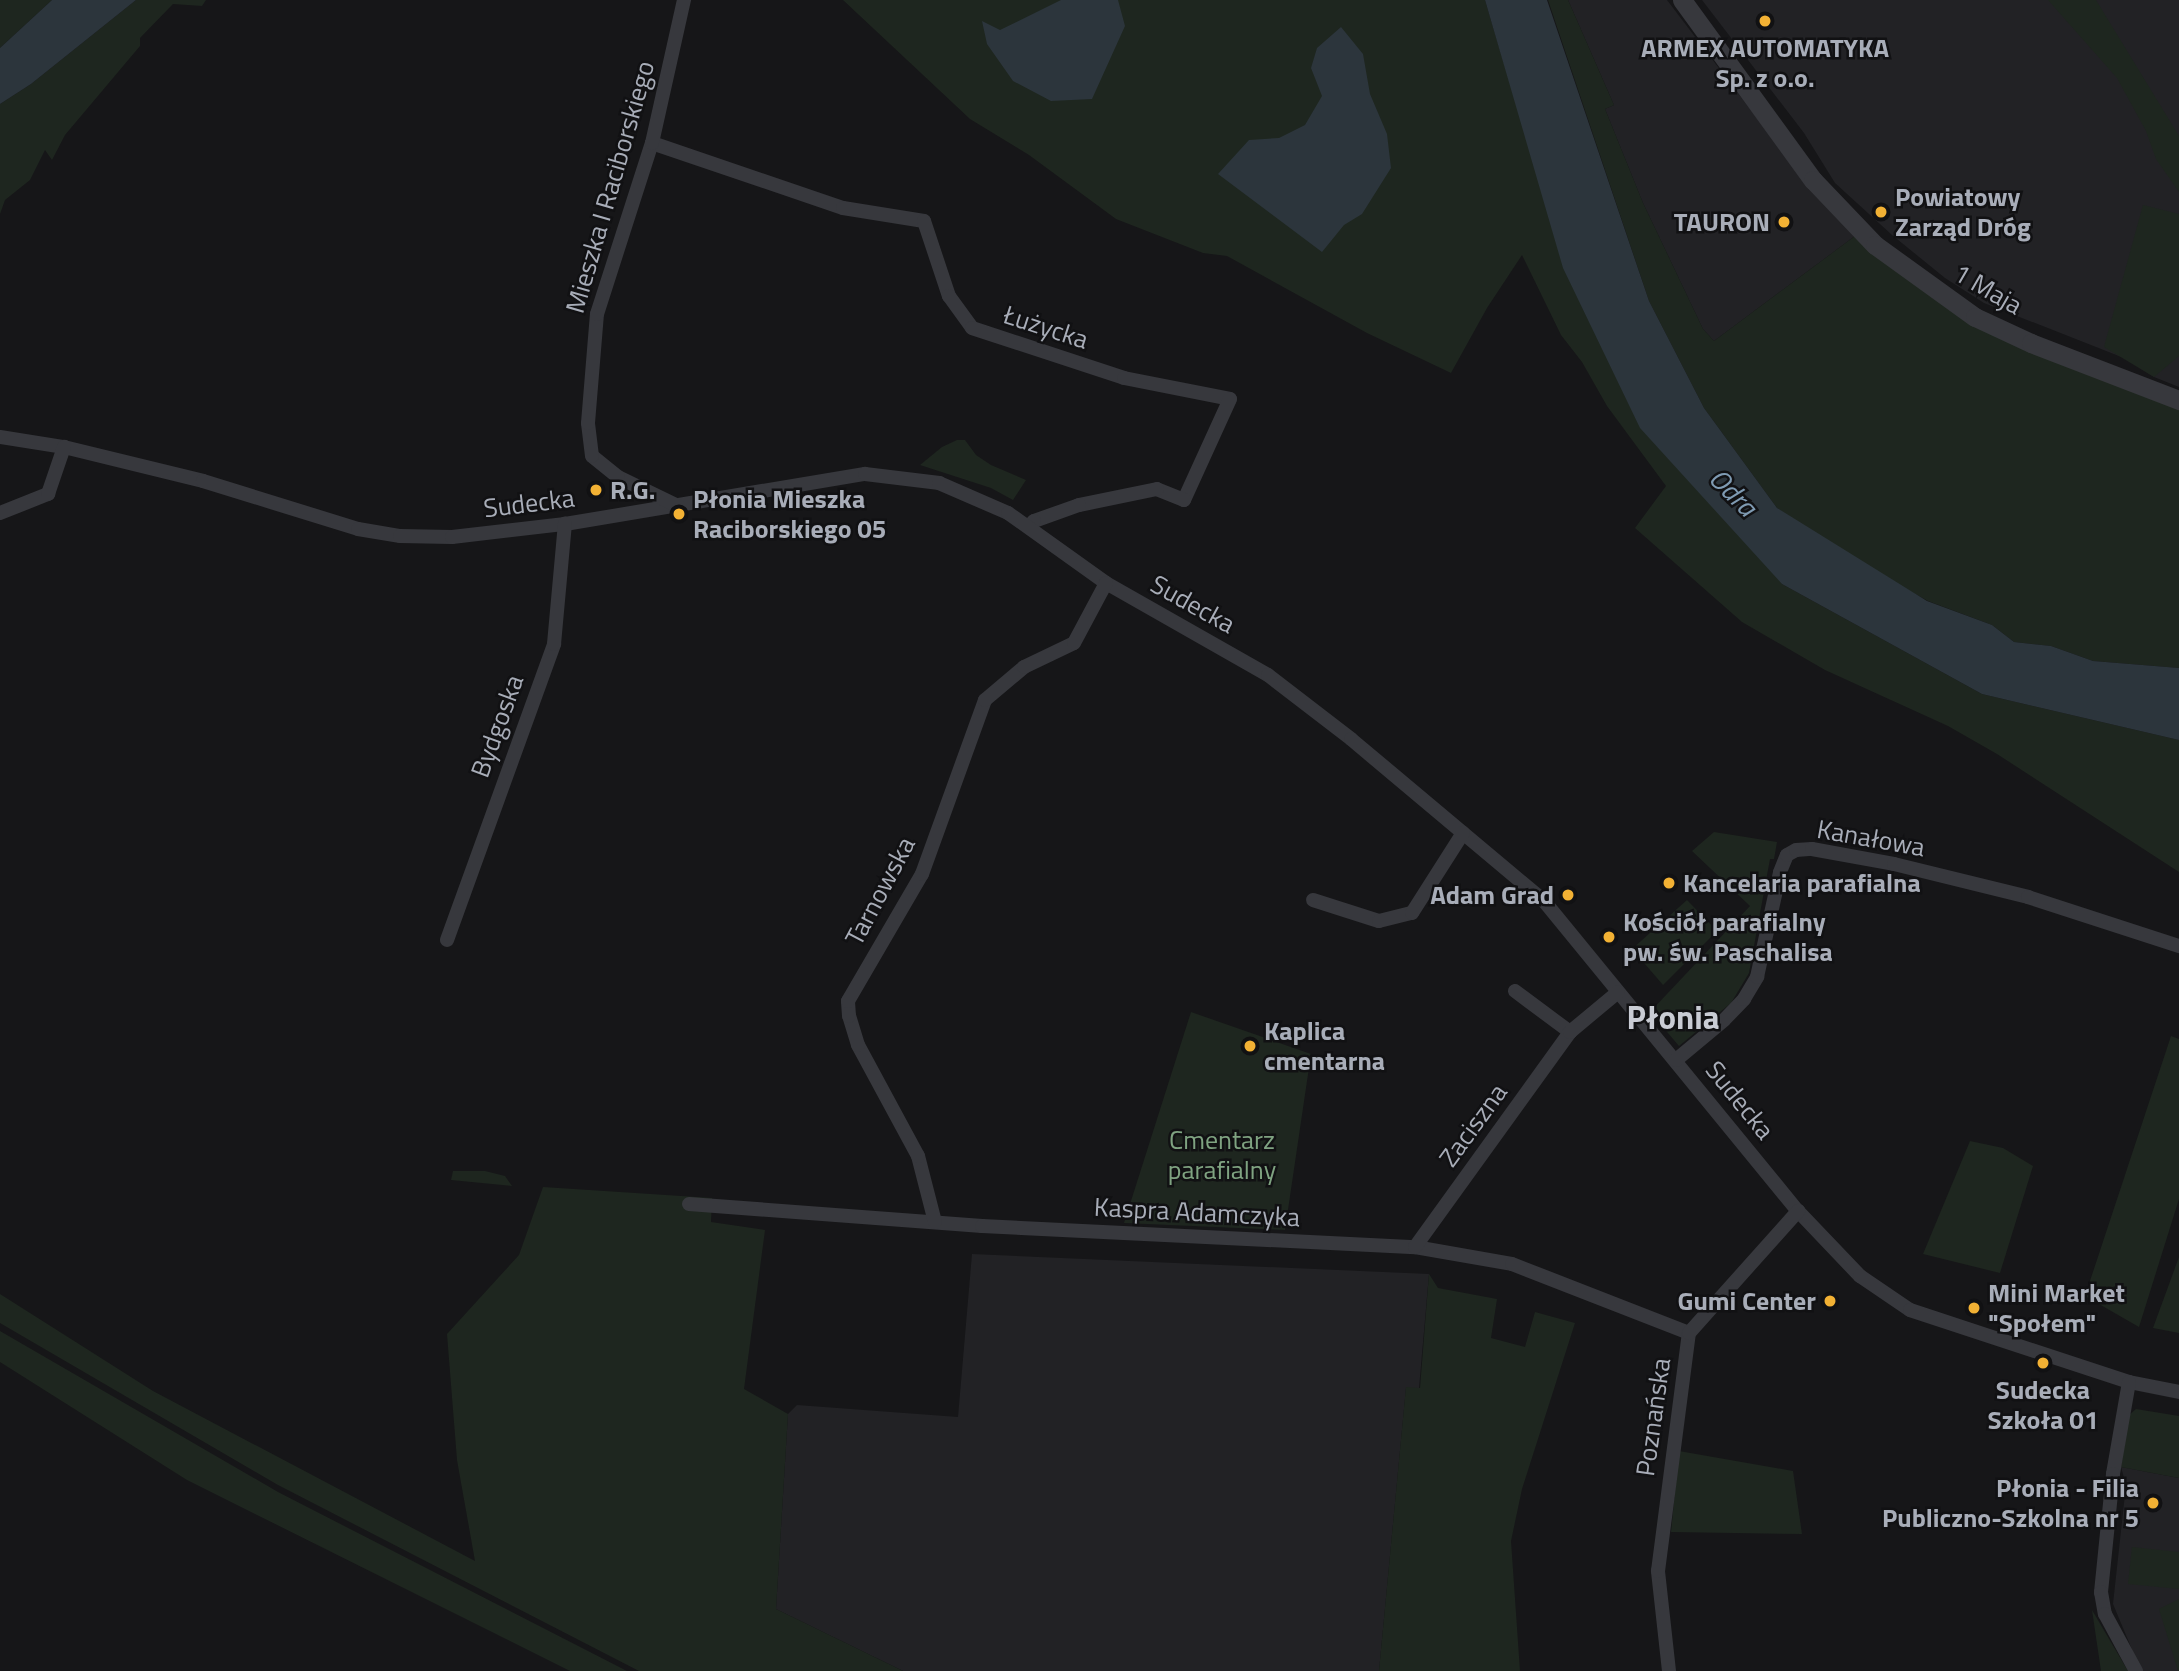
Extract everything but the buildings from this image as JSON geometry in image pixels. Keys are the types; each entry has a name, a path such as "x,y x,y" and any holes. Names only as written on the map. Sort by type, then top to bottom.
{"street":[{"name":"Mieszka I Raciborskiego","path":"678,506 618,477 592,456 588,424 597,314 652,143 684,0"},
{"name":"1 Maja","path":"1682,0 1812,180 1875,245 1975,317 2031,343 2179,400"},
{"name":"Łużycka","path":"652,143 843,208 924,220 949,296 972,328 1124,377 1230,399 1184,500 1157,489 1079,505 1034,521 1028,527"},
{"name":"Sudecka","path":"0,437 64,447 203,481 358,529 400,536 452,537 565,524 865,474 939,483 1008,513 1106,583 1268,675 1351,739 1544,901 1798,1211 1860,1276 1910,1310 2129,1382 2179,1392"},
{"path":"0,513 48,494 64,447"},
{"name":"Bydgoska","path":"447,940 554,645 565,524"},
{"name":"Tarnowska","path":"935,1222 918,1156 858,1045 849,1016 848,1001 922,874 985,701 1024,667 1074,643 1106,583"},
{"path":"1312,900 1379,921 1412,913 1463,833"},
{"name":"Kanałowa","path":"1676,1060 1724,1020 1744,999 1757,977 1780,872 1787,855 1796,850 1812,849 1894,864 2028,897 2179,946"},
{"path":"1515,991 1570,1032"},
{"name":"Zaciszna","path":"1415,1247 1570,1032 1618,992"},
{"name":"Kaspra Adamczyka","path":"689,1204 935,1222 1415,1247 1512,1264 1689,1333"},
{"name":"Poznańska","path":"1668,1671 1658,1571 1689,1333 1798,1211"},
{"path":"2129,1382 2113,1474 2101,1592 2105,1614 2136,1671"}],"shaded area":[{"path":"1568,0 1667,0 1766,130 1855,236 1714,341 1703,329 1643,203 1605,109 1614,105"},
{"path":"1702,0 2179,0 2179,387 2154,377 2124,358 1984,303 1945,278 1892,235 1835,183 1804,133"},
{"path":"972,1254 1429,1274 1419,1388 1406,1388 1379,1671 903,1671 776,1609 788,1414 797,1405 958,1417"},
{"path":"2121,1467 2179,1478 2179,1671 2141,1671 2113,1604 2126,1485"}],"green space":[{"path":"0,0 52,0 0,48"},
{"path":"136,0 206,0 202,6 173,4 140,38 140,46 65,135 52,160 45,150 30,180 5,200 0,214 0,104 31,84"},
{"path":"843,0 1485,0 1523,127 1782,584 1982,694 2179,740 2179,872 1997,754 1948,726 1825,670 1742,622 1635,528 1666,486 1607,406 1582,362 1561,335 1522,255 1487,308 1451,373 1367,333 1227,256 1203,253 1116,219 1029,155 970,119"},
{"path":"1548,0 1568,0 1614,105 1605,109 1643,203 1703,329 1714,341 1855,236 1973,324 2179,406 2179,668 2093,661 2051,646 2014,642 1992,625 1928,601 1875,572 1777,508 1704,408 1649,301"},
{"path":"2048,0 2096,0 2179,136 2179,192 2156,159 2146,131 2117,78"},
{"path":"2143,205 2179,214 2179,356 2154,377 2104,347"},
{"path":"957,440 965,440 976,455 991,465 1026,480 1013,500 991,488 920,465 942,447"},
{"path":"1714,832 1777,842 1774,859 1770,859 1749,973 1731,1003 1679,1046 1650,1012 1750,906 1692,851"},
{"path":"1687,900 1717,931 1663,985 1632,949"},
{"name":"Cmentarz parafialny","path":"1191,1012 1311,1054 1285,1230 1124,1223"},
{"path":"2171,1036 2179,1039 2179,1199 2139,1327 2085,1296"},
{"path":"1970,1141 2003,1148 2033,1166 2000,1273 1923,1254"},
{"path":"453,1171 485,1171 505,1176 512,1186 451,1180"},
{"path":"543,1187 712,1198 711,1222 765,1230 744,1389 788,1414 776,1609 903,1671 639,1671 278,1485 0,1323 0,1294 153,1391 475,1561 457,1460 447,1334 519,1255"},
{"path":"2179,1257 2179,1333 2153,1328"},
{"path":"1429,1274 1438,1288 1497,1299 1491,1338 1525,1347 1535,1312 1575,1323 1522,1489 1511,1541 1520,1671 1379,1671 1406,1387 1420,1388"},
{"path":"0,1331 278,1492 627,1671 570,1671 187,1480 0,1362"},
{"path":"2136,1409 2179,1416 2179,1478 2121,1467 2129,1415"},
{"path":"1679,1451 1793,1471 1802,1534 1671,1532"},
{"path":"2132,1547 2179,1552 2179,1589 2128,1584"},
{"path":"2179,1599 2179,1671 2178,1671 2159,1609"},
{"path":"2092,1610 2128,1671 2101,1671"}],"water":[{"path":"52,0 136,0 31,84 0,104 0,48"},
{"path":"1061,0 1118,0 1125,26 1092,99 1051,101 1013,81 987,44 982,21 1000,30"},
{"name":"Odra","path":"1485,0 1547,0 1649,301 1704,408 1777,508 1927,601 1992,625 2014,642 2051,646 2093,661 2179,668 2179,740 1982,694 1782,584 1640,428 1563,268"},
{"path":"1341,27 1363,54 1370,94 1387,134 1391,168 1362,214 1344,225 1322,252 1218,174 1249,140 1279,138 1305,125 1322,96 1311,68 1317,48"}],"place":[{"name":"ARMEX AUTOMATYKA Sp. z o.o.","path":"1765,21"},
{"name":"Powiatowy Zarząd Dróg","path":"1881,212"},
{"name":"TAURON","path":"1784,222"},
{"name":"R.G.","path":"596,490"},
{"name":"Płonia Mieszka Raciborskiego 05","path":"679,514"},
{"name":"Kancelaria parafialna","path":"1669,883"},
{"name":"Adam Grad","path":"1568,895"},
{"name":"Kościół parafialny pw. św. Paschalisa","path":"1609,937"},
{"name":"Kaplica cmentarna","path":"1250,1046"},
{"name":"Gumi Center","path":"1830,1301"},
{"name":"Mini Market \"Społem\"","path":"1974,1308"},
{"name":"Sudecka Szkoła 01","path":"2043,1363"},
{"name":"Płonia - Filia Publiczno-Szkolna nr 5","path":"2153,1503"}],"district":[{"name":"Płonia","path":"1673,1018"}]}
